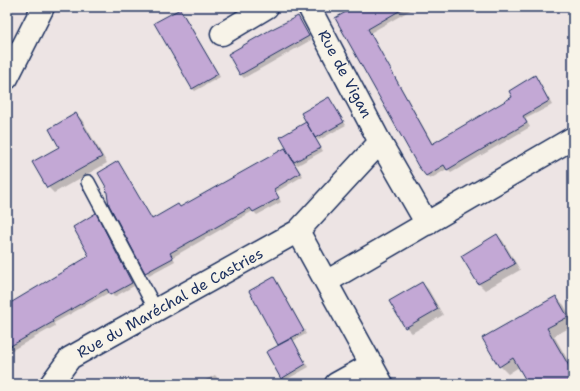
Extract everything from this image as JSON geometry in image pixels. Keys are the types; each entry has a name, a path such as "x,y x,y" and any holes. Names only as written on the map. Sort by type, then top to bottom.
{"street":[{"path":"7,78 43,7"},
{"path":"222,34 267,7"},
{"name":"Rue de Vigan","path":"309,7 380,142 427,224"},
{"path":"326,282 573,138"},
{"name":"Rue du Maréchal de Castries","path":"51,384 70,358 298,231 380,142"},
{"path":"298,231 382,384"},
{"path":"336,384 372,364"}],"lane":[{"path":"88,182 156,310"}],"building":[{"path":"355,7 406,7 368,29 432,144 512,97 509,91 535,75 549,101 523,116 527,123 447,170 444,165 426,176 418,166 335,18"},
{"path":"180,9 218,74 192,89 154,23"},
{"path":"298,16 309,36 240,75 228,54"},
{"path":"329,97 344,122 315,138 301,113"},
{"path":"76,113 102,157 47,188 32,162 59,147 49,129"},
{"path":"306,122 321,148 294,162 280,137"},
{"path":"285,148 300,173 274,189 279,198 253,212 250,208 170,253 173,258 145,273 109,205 106,187 98,173 118,161 152,219 178,204 180,207"},
{"path":"96,213 132,283 110,295 107,289 52,320 53,322 7,348 7,305 89,256 73,227"},
{"path":"497,234 515,264 478,284 461,256"},
{"path":"274,277 304,331 278,345 249,291"},
{"path":"422,282 438,309 405,328 389,301"},
{"path":"556,296 568,317 547,328 573,373 573,384 528,384 513,358 499,367 482,338"},
{"path":"292,338 306,364 281,379 266,352"}]}
